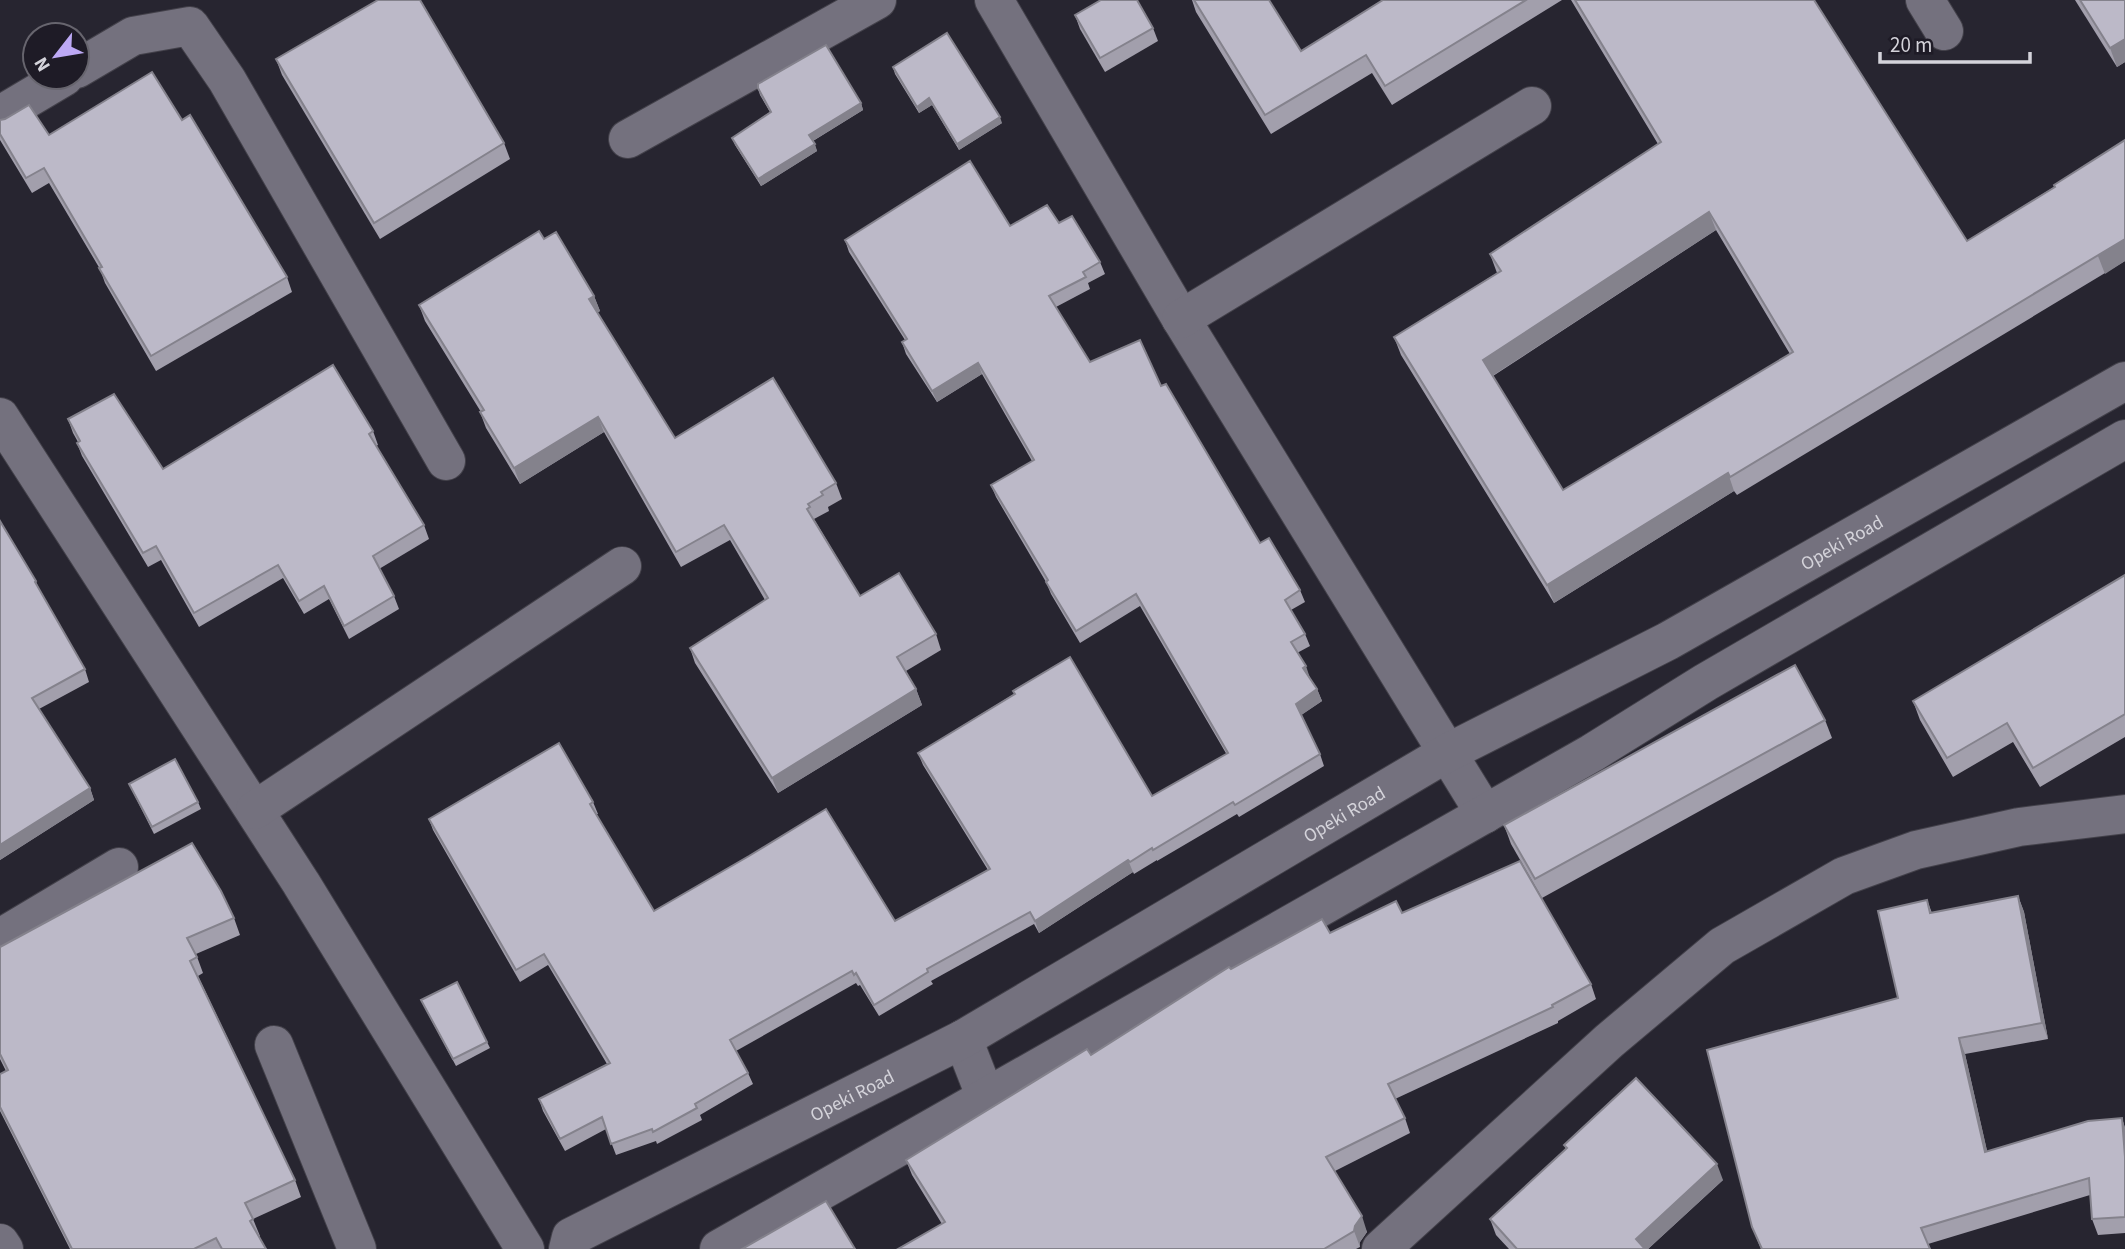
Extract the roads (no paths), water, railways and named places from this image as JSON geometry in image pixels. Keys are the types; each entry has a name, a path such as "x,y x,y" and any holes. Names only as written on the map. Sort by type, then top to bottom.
{"street":[{"path":"628,139 877,0"},
{"path":"994,0 1181,319 1485,814"},
{"path":"91,61 134,36 190,26 228,80 446,461"},
{"path":"0,115 40,91"},
{"path":"1181,319 1532,106"},
{"name":"Opeki Road","path":"568,1249 571,1237 963,1039 1447,753 1668,641 2125,382"},
{"path":"0,417 255,810 525,1249"},
{"path":"719,1249 1592,753 1718,675 2125,439"},
{"path":"255,810 622,566"},
{"path":"1381,1249 1609,1041 1722,946 1844,876 1916,850 2019,827 2125,814"},
{"path":"0,938 119,867"},
{"path":"963,1039 986,1098"},
{"path":"274,1045 356,1249"},
{"path":"0,1243 4,1249"}]}
